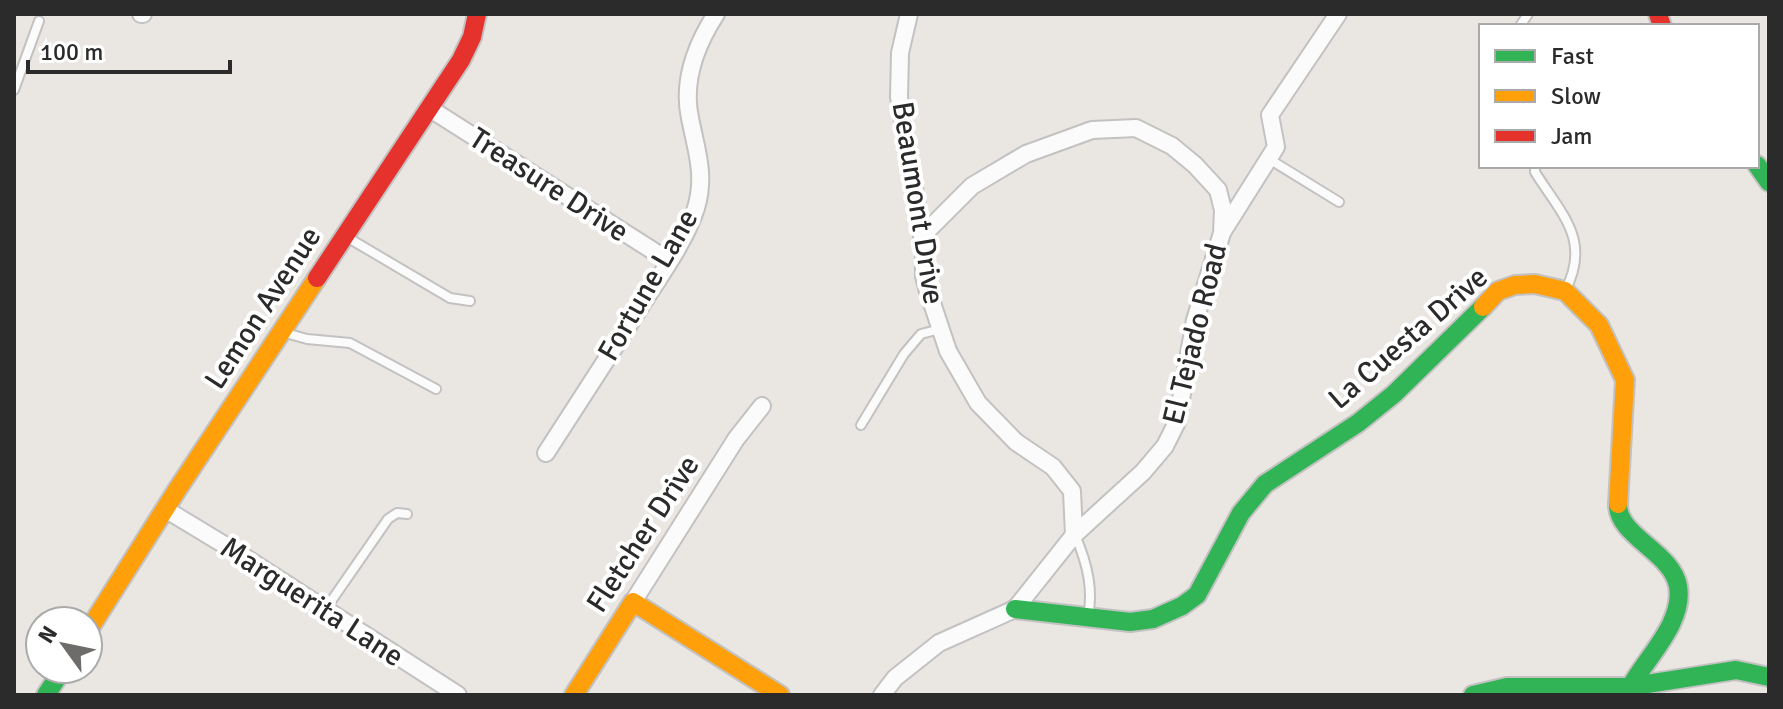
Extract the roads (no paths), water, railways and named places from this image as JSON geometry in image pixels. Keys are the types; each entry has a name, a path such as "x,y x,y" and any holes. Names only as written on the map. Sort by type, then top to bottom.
{"street":[{"name":"Lemon Avenue","path":"104,606 461,60 472,37 477,14"},
{"name":"Fortune Lane","path":"546,453 685,234 699,196 701,167 689,114 688,87 694,57 716,14"},
{"name":"Beaumont Drive","path":"909,14 900,53 899,97 922,236 924,276 948,351 978,403 1016,442 1053,467 1072,491 1074,535"},
{"path":"1222,233 1276,147 1270,115 1338,14"},
{"name":"Treasure Drive","path":"429,108 669,261"},
{"name":"El Tejado Road","path":"882,695 895,678 939,643 1015,609 1074,535 1143,472 1165,446 1177,422 1195,320 1222,233 1223,210 1218,190 1172,146 1136,128 1092,130 1026,154 972,186 922,236"},
{"name":"La Cuesta Drive","path":"1015,609 1142,621 1182,606 1197,595 1254,494 1276,475 1358,423 1402,387 1498,291 1525,284 1565,291"},
{"path":"1565,291 1599,325 1625,380 1618,512 1624,524 1669,566 1678,589 1677,605 1665,635 1627,691"},
{"name":"Fletcher Drive","path":"574,695 736,439 762,406"},
{"name":"Marguerita Lane","path":"165,509 458,695"},
{"path":"633,602 780,695"},
{"path":"1473,695 1507,687 1627,691 1736,670 1769,677"}],"lane":[{"path":"14,90 39,21"},
{"path":"1269,159 1339,202"},
{"path":"1535,168 1572,231 1577,248 1573,277 1565,291"},
{"path":"344,236 450,298 470,301"},
{"path":"861,425 904,354 921,334 941,329"},
{"path":"281,332 307,339 350,343 436,389"},
{"path":"324,610 388,519 397,513 407,514"},
{"path":"1074,535 1083,553 1091,599 1087,618"}]}
